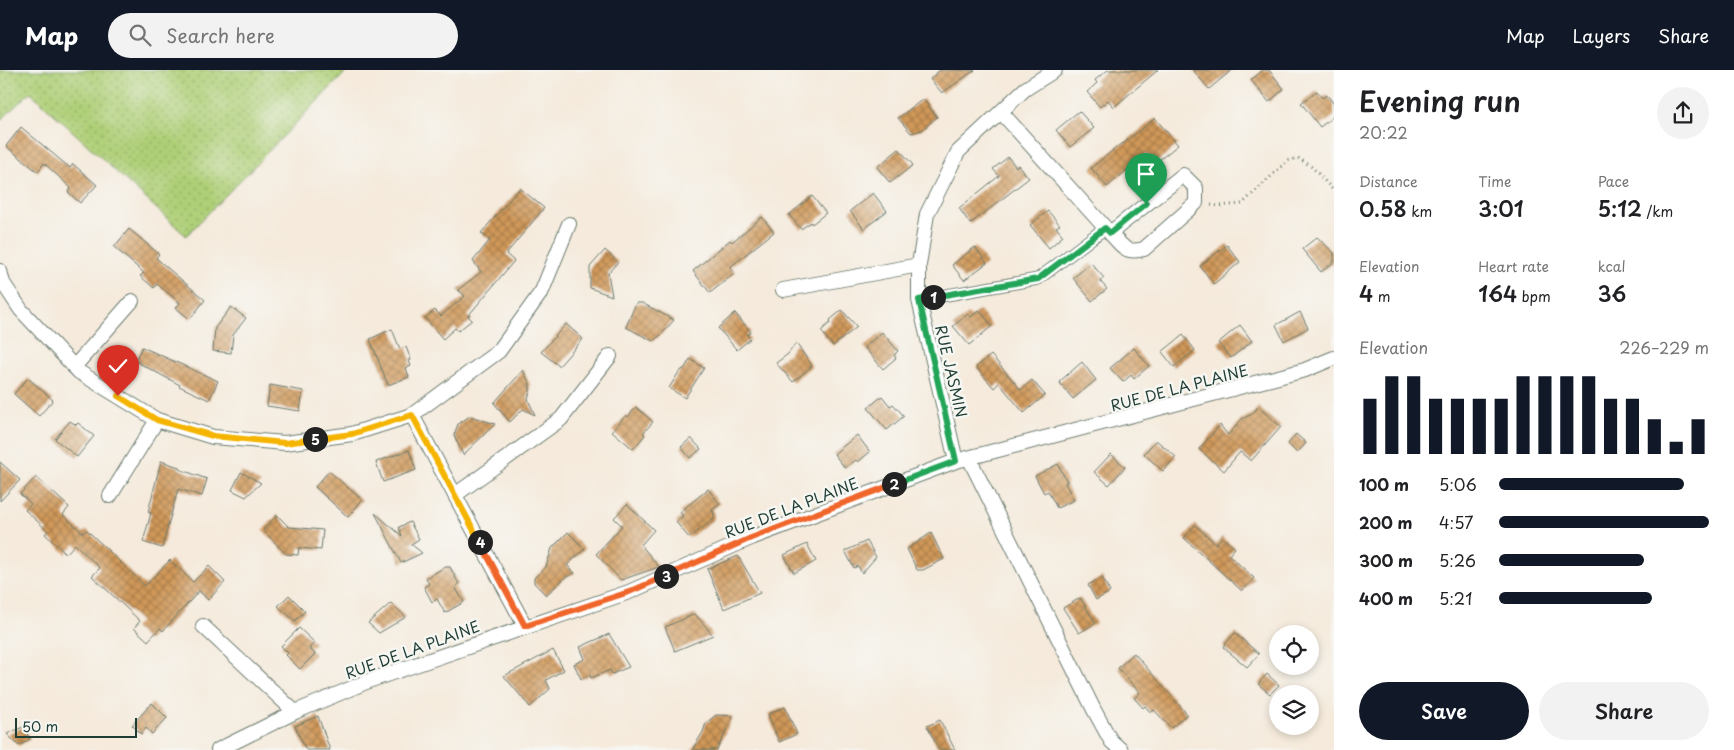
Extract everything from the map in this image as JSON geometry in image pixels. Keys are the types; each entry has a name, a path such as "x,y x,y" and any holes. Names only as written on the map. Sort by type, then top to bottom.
{"street":[{"name":"RUE JASMIN","path":"1055,70 1025,89 958,152 927,214 920,265 919,300 962,460 1094,710 1111,741 1121,750"},
{"path":"919,300 1038,279 1107,230 1183,175 1196,188 1196,203 1144,249 1132,252 1126,250 1107,230 1001,112"},
{"path":"1,280 21,310 79,372 157,420 213,436 285,443 352,434 412,415 499,351 542,291 569,224"},
{"path":"783,290 920,265"},
{"path":"74,367 132,301"},
{"path":"455,495 561,419 610,356"},
{"name":"RUE DE LA PLAINE","path":"218,750 295,712 371,680 629,592 751,538 962,460 1305,370 1334,358"},
{"path":"412,415 525,626"},
{"path":"110,496 157,420"},
{"path":"203,626 295,712"}],"path":[{"path":"1196,203 1218,206 1242,204 1287,161 1298,158 1312,167 1334,191"}],"green space":[{"path":"0,70 348,70 186,236 30,92 0,121"}],"building":[{"path":"940,70 975,70 942,93 930,79"},
{"path":"1108,70 1158,70 1114,107 1108,100 1100,107 1087,92 1097,83 1095,80"},
{"path":"1193,70 1232,70 1209,89"},
{"path":"1263,70 1269,70 1284,89 1269,102 1251,80"},
{"path":"1317,91 1322,98 1327,95 1334,104 1334,116 1320,127 1301,103"},
{"path":"923,99 937,117 922,130 911,133 898,118"},
{"path":"1079,111 1094,128 1070,147 1056,130"},
{"path":"1155,118 1178,145 1154,164 1146,154 1107,187 1091,168"},
{"path":"21,127 70,168 73,164 97,185 80,203 68,192 71,188 44,163 38,172 6,146"},
{"path":"899,149 913,165 890,183 877,167"},
{"path":"1008,157 1029,178 970,224 959,208 999,176 993,169"},
{"path":"520,188 544,208 506,254 514,261 468,316 472,320 458,331 455,328 443,339 425,318 435,310 441,316 465,296 458,290 481,272 473,261 490,240 481,233"},
{"path":"873,193 887,211 864,229 850,211"},
{"path":"812,196 826,213 812,224 811,222 801,229 789,215"},
{"path":"1048,211 1060,225 1056,227 1063,236 1049,248 1030,225"},
{"path":"762,217 774,232 730,267 735,273 710,293 693,271 730,240 732,242"},
{"path":"129,229 159,254 156,258 205,300 190,319 176,308 180,303 157,284 154,288 140,276 144,273 114,247"},
{"path":"1317,237 1334,253 1334,262 1321,272 1302,249"},
{"path":"1227,245 1240,262 1214,284 1200,266"},
{"path":"975,247 987,263 964,280 952,265"},
{"path":"605,250 618,262 608,273 612,296 590,288 590,267"},
{"path":"1091,263 1104,278 1100,281 1107,289 1092,301 1073,278"},
{"path":"636,303 642,303 674,320 653,341 626,327"},
{"path":"231,307 246,318 233,335 231,353 213,351 215,328"},
{"path":"842,310 857,327 833,346 821,331"},
{"path":"979,310 992,326 969,345 953,326 968,314 971,317"},
{"path":"1300,312 1308,328 1284,341 1276,325"},
{"path":"735,313 751,332 747,335 750,339 737,350 718,328"},
{"path":"566,324 583,339 559,366 541,352"},
{"path":"1240,325 1252,341 1231,358 1218,343"},
{"path":"392,329 400,349 406,347 411,360 409,361 411,366 406,368 409,377 388,385 370,339"},
{"path":"882,332 898,351 894,355 896,358 883,369 864,347"},
{"path":"1183,335 1195,350 1174,367 1162,352"},
{"path":"796,343 812,366 793,382 776,363 788,354"},
{"path":"142,347 218,381 209,400 179,386 135,361"},
{"path":"1134,348 1149,366 1134,379 1131,375 1123,382 1110,368"},
{"path":"991,355 1021,390 1032,380 1045,395 1024,413 999,383 994,388 976,367"},
{"path":"690,359 704,368 685,398 669,388"},
{"path":"1082,362 1096,380 1073,399 1059,382"},
{"path":"523,370 530,384 528,399 535,415 523,409 510,422 494,403"},
{"path":"28,378 53,400 39,416 14,394"},
{"path":"270,385 303,391 300,411 267,406"},
{"path":"882,396 890,406 893,404 904,416 887,430 868,408"},
{"path":"636,407 653,422 633,449 612,431"},
{"path":"1258,407 1281,427 1251,461 1240,452 1224,471 1199,449 1220,425 1228,435 1242,419 1252,414"},
{"path":"470,416 495,424 463,455 454,435 458,424"},
{"path":"70,421 76,425 78,423 94,436 77,457 55,439"},
{"path":"1296,434 1306,443 1297,453 1288,444"},
{"path":"857,435 870,452 858,462 856,460 845,468 834,454"},
{"path":"691,438 701,449 690,458 681,447"},
{"path":"1156,440 1176,457 1163,471 1144,454"},
{"path":"409,450 416,470 383,482 376,462"},
{"path":"1111,454 1125,467 1109,485 1094,472"},
{"path":"161,461 207,479 202,496 178,489 162,548 143,542 151,513 148,512"},
{"path":"0,462 20,480 0,501"},
{"path":"1058,464 1074,500 1057,508 1048,491 1044,493 1035,476"},
{"path":"329,471 362,500 348,517 315,487"},
{"path":"241,472 261,483 246,497 232,490"},
{"path":"36,477 69,507 63,515 83,533 87,530 145,586 170,560 193,582 209,566 225,582 208,600 199,591 163,631 160,628 148,641 134,628 140,621 92,576 100,568 75,544 66,554 45,534 48,531 25,510 31,504 20,494"},
{"path":"708,489 720,504 712,510 714,519 689,538 676,522 683,516 680,512"},
{"path":"627,504 654,530 641,545 659,567 621,580 596,554 622,526 614,518"},
{"path":"375,513 402,536 399,527 410,522 419,539 411,544 422,553 401,563"},
{"path":"277,515 289,527 323,530 321,550 299,548 298,555 286,554 263,530"},
{"path":"1195,525 1216,544 1222,537 1235,548 1229,555 1254,578 1242,591 1184,538"},
{"path":"568,532 585,549 567,565 575,573 566,577 546,595 534,583 534,578 546,567 552,548"},
{"path":"931,533 944,559 923,570 917,570 907,549"},
{"path":"867,541 876,557 862,573 858,566 854,568 845,551"},
{"path":"807,544 816,561 794,573 784,555"},
{"path":"738,556 760,593 724,609 707,569"},
{"path":"445,567 450,567 459,584 455,587 464,602 445,613 437,599 432,602 424,587 429,584 426,578"},
{"path":"1102,577 1110,592 1096,600 1088,585"},
{"path":"289,595 305,611 295,621 278,606"},
{"path":"1080,598 1096,623 1079,633 1063,608"},
{"path":"391,603 406,617 379,633 368,623"},
{"path":"695,614 713,635 675,651 665,627"},
{"path":"299,628 315,643 309,648 315,654 300,669 286,655 288,653 281,646"},
{"path":"1235,633 1259,654 1247,667 1223,647"},
{"path":"609,634 629,667 612,674 610,670 591,678 590,675 581,679 574,664 585,659 580,647"},
{"path":"553,650 564,670 546,680 550,689 530,707 504,676"},
{"path":"1134,653 1187,714 1171,728 1154,710 1151,713 1145,706 1143,708 1134,698 1140,693 1118,668"},
{"path":"1267,674 1279,685 1269,685 1269,693 1258,684"},
{"path":"152,703 167,718 152,734 146,728 141,734 132,725"},
{"path":"785,707 797,734 779,742 768,714"},
{"path":"716,715 733,716 717,750 692,750 706,723"},
{"path":"318,716 330,750 306,750 295,726"},
{"path":"940,720 955,750 939,750 927,726"},
{"path":"23,727 30,739 19,746 7,734"}],"route":[{"path":"118,396 157,420 213,436 285,443 352,434 412,415 525,626 629,592 751,538 956,461 919,300 1038,279 1105,228 1110,233 1146,204"}]}
